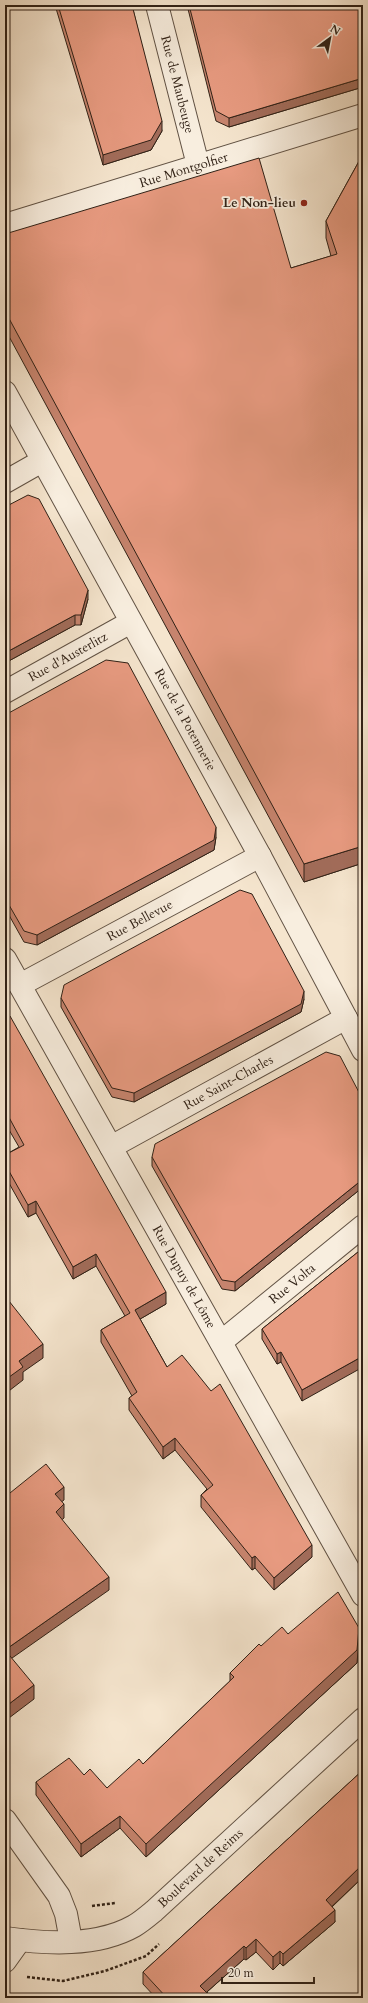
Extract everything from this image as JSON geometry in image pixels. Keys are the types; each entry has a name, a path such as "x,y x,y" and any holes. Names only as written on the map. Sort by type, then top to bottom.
{"street":[{"name":"Rue de Maubeuge","path":"157,5 198,165"},
{"name":"Rue Montgolfier","path":"5,225 363,115"},
{"name":"Rue de la Potennerie","path":"5,392 260,856 363,1050"},
{"path":"5,482 42,461"},
{"name":"Rue d'Austerlitz","path":"5,692 131,622"},
{"name":"Rue Bellevue","path":"20,985 260,856"},
{"name":"Rue Dupuy de Lôme","path":"5,959 363,1595"},
{"name":"Rue Saint-Charles","path":"111,1147 346,1018"},
{"name":"Rue Volta","path":"221,1342 363,1226"},
{"name":"Boulevard de Reims","path":"12,1939 71,1941 99,1938 115,1934 135,1925 145,1918 363,1719"},
{"path":"5,1820 59,1896 65,1910 71,1941"},
{"path":"5,1961 12,1939"}],"path":[{"path":"65,1910 120,1903"}],"building":[{"path":"58,5 132,5 162,121 151,140 103,155"},
{"path":"189,5 363,5 363,78 229,118 216,111"},
{"path":"363,154 363,846 304,864 5,311 5,234 259,158 291,268 337,254 326,221"},
{"path":"28,495 39,499 88,590 81,615 75,615 5,653 5,507"},
{"path":"106,660 128,663 216,827 214,840 37,935 24,931 5,898 5,715"},
{"path":"240,890 252,894 304,991 301,1004 134,1093 112,1088 61,998 64,985"},
{"path":"10,1016 166,1292 135,1310 167,1367 182,1355 211,1391 220,1384 312,1545 274,1578 255,1556 252,1558 201,1495 213,1485 175,1438 163,1447 129,1398 137,1392 101,1330 130,1313 96,1254 73,1267 36,1201 28,1205 5,1164 5,1155 24,1145 5,1110 5,1019"},
{"path":"326,1052 340,1056 363,1100 363,1179 235,1282 222,1280 152,1157 155,1144"},
{"path":"363,1248 363,1356 302,1390 281,1352 277,1354 262,1329"},
{"path":"5,1296 43,1344 19,1361 23,1367 5,1380"},
{"path":"46,1464 64,1487 55,1494 64,1504 56,1512 109,1577 5,1650 5,1497"},
{"path":"338,1592 359,1628 357,1650 146,1844 120,1816 81,1844 36,1782 69,1758 84,1775 90,1769 107,1788 139,1759 143,1764 234,1677 230,1673 259,1644 261,1646 282,1627 288,1634"},
{"path":"5,1650 34,1685 5,1707"},
{"path":"363,1770 363,1864 326,1900 335,1910 283,1954 280,1951 273,1957 256,1939 246,1948 244,1946 200,1986 212,1998 167,1998 143,1972"}],"place":[{"name":"Le Non-lieu","path":"304,203"}]}
